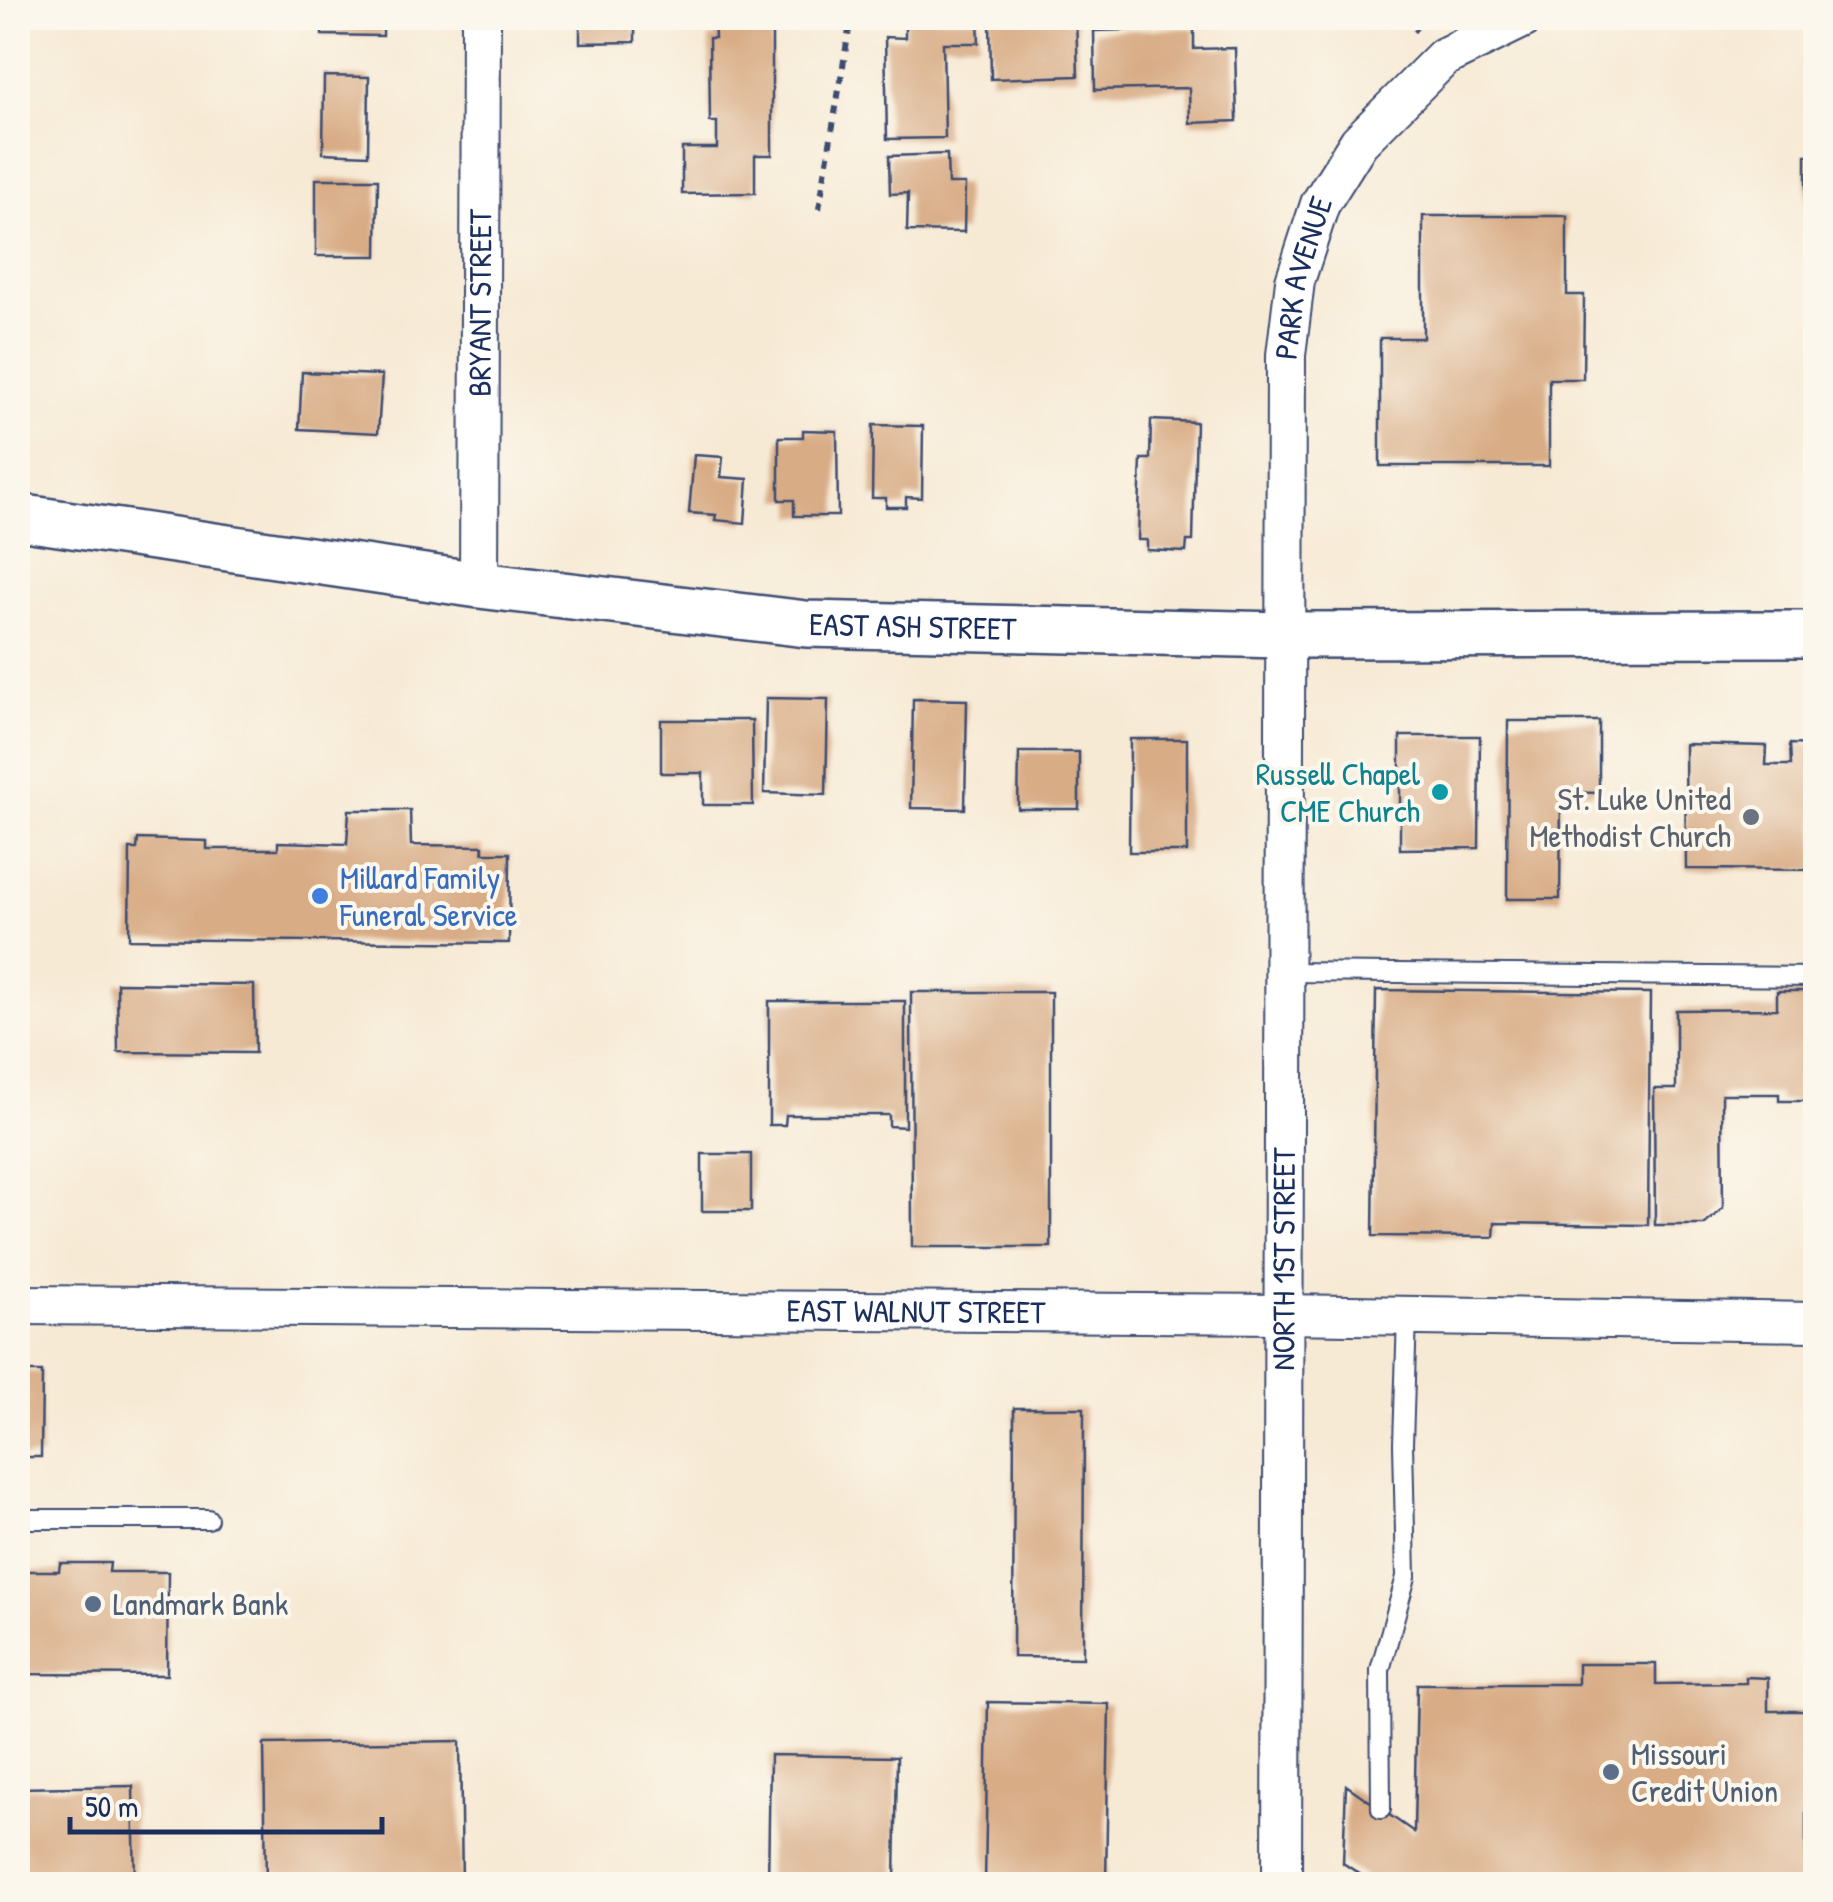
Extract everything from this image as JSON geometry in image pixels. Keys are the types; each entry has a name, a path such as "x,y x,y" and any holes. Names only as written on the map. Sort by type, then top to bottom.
{"street":[{"name":"BRYANT STREET","path":"479,586 482,18"},
{"name":"PARK AVENUE","path":"1287,634 1286,355 1295,281 1320,204 1358,142 1444,58 1524,18"},
{"name":"EAST ASH STREET","path":"18,517 479,586 806,624 1287,634 1816,634"},
{"name":"NORTH 1ST STREET","path":"1282,1884 1287,634"},
{"name":"EAST WALNUT STREET","path":"18,1305 1816,1322"}],"lane":[{"path":"1285,972 1816,977"},
{"path":"1381,1808 1380,1670 1406,1577 1403,1444 1407,1316"},
{"path":"18,1519 208,1519"}],"path":[{"path":"819,209 851,18"}],"building":[{"path":"322,18 383,18 383,36 322,35"},
{"path":"580,18 635,18 635,42 580,43"},
{"path":"714,18 772,18 772,155 755,155 755,193 682,194 682,148 717,148 717,122 710,122 709,38 715,38"},
{"path":"905,18 978,18 979,43 943,43 945,138 887,139 885,37 905,38"},
{"path":"990,18 1076,18 1078,76 991,79"},
{"path":"1194,28 1194,49 1235,48 1237,121 1190,123 1189,88 1095,90 1094,31"},
{"path":"324,76 369,77 368,155 323,153"},
{"path":"947,154 948,184 965,184 964,232 907,231 908,193 890,194 889,156"},
{"path":"1806,155 1816,155 1816,241 1806,241"},
{"path":"316,179 378,179 377,256 316,256"},
{"path":"1423,216 1567,216 1567,295 1584,295 1583,379 1549,379 1549,466 1380,466 1380,338 1423,338"},
{"path":"302,372 382,375 378,433 299,429"},
{"path":"1151,420 1196,422 1193,541 1187,541 1186,552 1147,550 1147,540 1138,540 1141,459 1150,459"},
{"path":"873,425 923,426 922,498 906,497 906,507 886,507 886,498 872,498"},
{"path":"803,430 837,431 838,516 794,516 794,500 779,500 779,437 803,437"},
{"path":"694,455 723,457 721,477 748,479 745,523 689,513"},
{"path":"766,698 828,699 826,795 764,793"},
{"path":"913,699 967,700 965,809 911,808"},
{"path":"661,720 752,720 753,805 703,805 703,773 661,773"},
{"path":"1508,721 1599,721 1599,793 1561,792 1560,899 1507,899"},
{"name":"Russell Chapel CME Church","path":"1400,736 1480,736 1479,848 1400,849"},
{"path":"1130,739 1187,739 1187,852 1129,852"},
{"name":"St. Luke United Methodist Church","path":"1685,744 1767,746 1766,765 1791,765 1790,744 1816,745 1816,870 1686,869"},
{"path":"1019,752 1079,752 1079,809 1018,809"},
{"name":"Millard Family Funeral Service","path":"349,810 410,810 411,845 483,846 483,853 510,853 509,943 129,939 130,849 137,849 138,839 207,841 207,849 278,849 278,842 347,844"},
{"path":"117,983 254,985 255,1053 118,1052"},
{"path":"1376,990 1650,993 1648,1225 1495,1223 1494,1237 1373,1236"},
{"path":"1777,991 1816,991 1816,1101 1779,1101 1779,1094 1722,1094 1723,1208 1704,1225 1655,1225 1654,1089 1676,1089 1676,1010 1777,1009"},
{"path":"911,992 1051,992 1051,1247 912,1247"},
{"path":"769,1001 905,1001 905,1127 889,1126 889,1115 786,1115 785,1125 769,1125"},
{"path":"702,1154 751,1154 751,1211 702,1211"},
{"path":"18,1372 42,1372 41,1457 18,1457"},
{"path":"1014,1408 1084,1408 1083,1658 1013,1657"},
{"name":"Landmark Bank","path":"60,1563 110,1563 109,1572 168,1572 167,1675 20,1674 18,1571 59,1571"},
{"name":"Missouri Credit Union","path":"1578,1664 1656,1664 1656,1684 1746,1683 1746,1677 1768,1678 1768,1711 1806,1711 1806,1884 1375,1884 1343,1863 1346,1785 1414,1832 1417,1684 1578,1684"},
{"path":"988,1702 1109,1704 1106,1884 985,1884"},
{"path":"460,1741 462,1884 266,1884 264,1744"},
{"path":"770,1755 897,1757 895,1884 768,1884"},
{"path":"133,1786 135,1884 18,1884 18,1788"}],"place":[{"name":"Russell Chapel CME Church","path":"1440,792"},
{"name":"St. Luke United Methodist Church","path":"1751,817"},
{"name":"Millard Family Funeral Service","path":"320,896"},
{"name":"Landmark Bank","path":"93,1604"},
{"name":"Missouri Credit Union","path":"1611,1772"}]}
